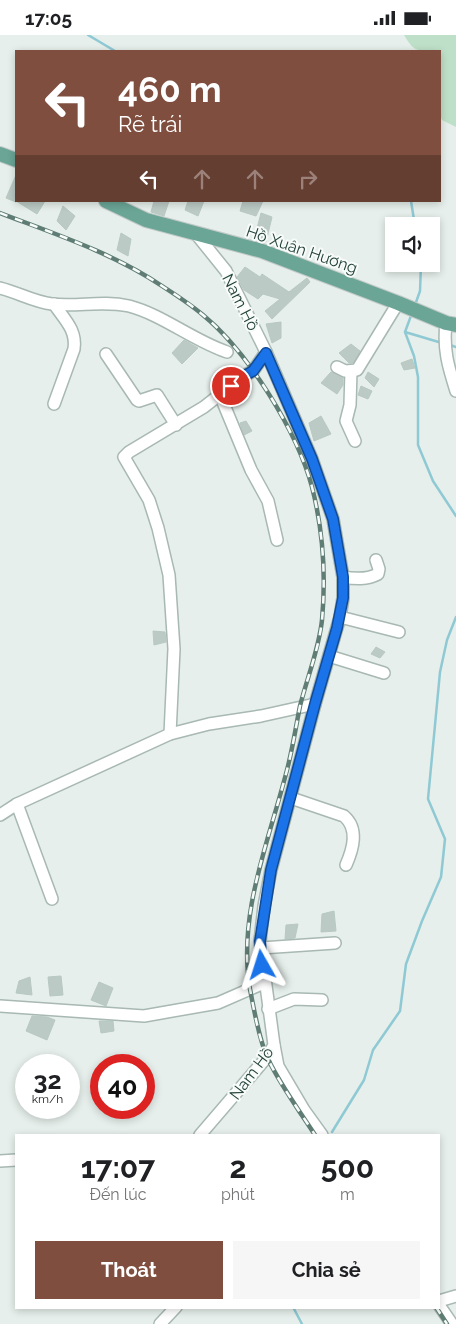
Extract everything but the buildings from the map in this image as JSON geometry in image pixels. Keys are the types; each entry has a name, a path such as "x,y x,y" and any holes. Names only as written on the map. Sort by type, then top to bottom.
{"main road":[{"path":"0,154 15,160"},
{"name":"Hồ Xuân Hương","path":"108,202 146,220 262,251 402,304 446,323"}],"street":[{"name":"Nam Hồ","path":"197,235 226,271 266,353 312,459 333,519 343,577 343,598 340,617 271,870 264,906 260,941 264,983 274,1045 267,1057 201,1134"},
{"path":"0,288 54,304 106,303 127,306 144,311 211,347 226,352"},
{"path":"54,304 70,325 75,341 74,349 54,404"},
{"path":"337,367 345,371 357,369 402,304"},
{"path":"446,323 444,342 456,391"},
{"path":"170,734 174,649 168,575 158,528 149,500 124,457 129,452 176,425 253,371 266,353"},
{"path":"106,354 137,400 156,395 176,425"},
{"path":"351,371 350,405 346,421 355,441"},
{"path":"220,395 251,470 268,501 277,540"},
{"path":"343,577 355,579 373,576 378,573 379,569 376,559"},
{"path":"340,617 399,631"},
{"path":"329,656 384,673"},
{"path":"0,815 17,804 170,734 209,724 261,716 315,704"},
{"path":"290,798 344,816 349,820 354,837 353,849 346,865"},
{"path":"17,804 52,899"},
{"path":"261,948 335,943"},
{"path":"0,1006 144,1016 218,1003 264,983"},
{"path":"268,1009 294,999 322,1000"},
{"path":"274,1045 278,1066 321,1134"},
{"path":"0,1161 15,1160"},
{"path":"440,1301 456,1296"},
{"path":"440,1306 452,1324"},
{"path":"160,1324 174,1309"}],"green space":[{"path":"404,35 456,35 456,127 442,120 441,118 441,50 418,50 411,46"}],"waterway":[{"path":"88,35 113,50"},
{"path":"411,202 414,217"},
{"path":"415,305 420,291 421,272"},
{"path":"412,313 405,332 414,356 418,377 418,445 433,481 456,516"},
{"path":"405,332 442,343"},
{"path":"450,345 456,347"},
{"path":"332,1132 364,1080 373,1050 400,1011 406,964 441,877 445,839 428,799 440,672 447,640 456,617"},
{"path":"294,1309 302,1324"}],"railway":[{"path":"0,213 83,245 124,264 167,289 203,315 237,350 269,394 283,418 305,465 316,503 321,536 324,587 322,620 316,653 300,706 288,766 257,876 248,932 247,961 253,1006 259,1034 268,1059 290,1098 314,1134"},
{"path":"437,1309 447,1324"}],"route":[{"path":"231,386 253,371 266,353 312,459 333,519 343,577 343,598 340,617 271,870 260,941 262,965"}]}
